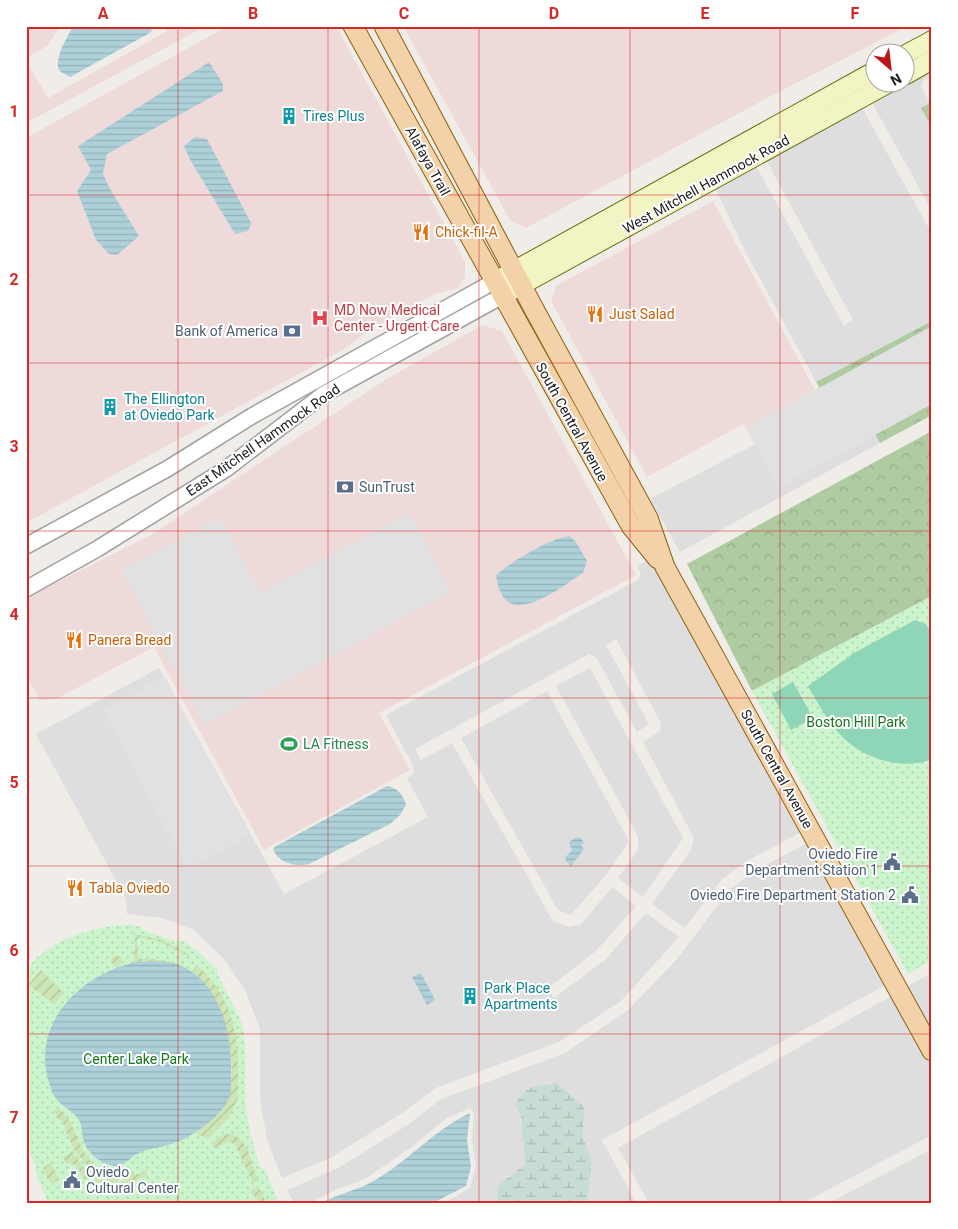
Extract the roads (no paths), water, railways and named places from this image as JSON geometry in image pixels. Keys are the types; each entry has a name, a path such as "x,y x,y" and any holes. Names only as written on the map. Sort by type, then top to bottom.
{"main road":[{"name":"Alafaya Trail","path":"353,26 498,289"},
{"name":"Alafaya Trail","path":"381,28 518,278"},
{"path":"916,48 927,42"},
{"path":"916,61 927,42"},
{"path":"916,69 932,60"},
{"name":"West Mitchell Hammock Road","path":"518,278 774,126 866,75"},
{"path":"863,98 869,92"},
{"name":"West Mitchell Hammock Road","path":"518,278 745,162 874,92"},
{"path":"745,162 752,152 774,138 776,132 774,126"},
{"path":"498,289 518,278"},
{"name":"South Central Avenue","path":"518,278 648,518 666,567 932,1051"},
{"name":"South Central Avenue","path":"498,289 631,526 666,567"}],"street":[{"name":"East Mitchell Hammock Road","path":"26,546 166,469 252,416 498,289"},
{"name":"East Mitchell Hammock Road","path":"26,589 97,549 221,472 324,394 498,289"}],"water":[{"path":"74,26 153,26 151,32 70,77 60,71 58,61 62,48"},
{"path":"209,62 223,84 223,91 107,154 103,174 139,236 117,255 109,254 96,240 77,191 91,170 78,146"},
{"path":"195,137 207,139 251,223 248,231 235,234 189,158 184,146"},
{"path":"570,536 576,542 587,561 583,573 559,589 532,603 519,605 509,602 501,593 496,575 531,551 552,541"},
{"path":"387,786 400,792 406,805 400,815 390,824 309,864 288,863 275,854 273,849 276,846"},
{"path":"577,837 581,838 584,843 581,845 584,849 571,866 565,857 572,851 569,842"},
{"path":"159,961 174,963 193,973 205,983 221,1010 226,1025 231,1056 231,1088 229,1098 220,1112 196,1132 179,1141 148,1149 135,1155 124,1164 116,1166 105,1163 91,1153 83,1138 79,1120 55,1097 46,1069 46,1047 52,1026 62,1008 78,991 96,978 116,968 138,962"},
{"path":"421,973 435,1000 427,1005 412,977"},
{"path":"470,1113 467,1139 471,1167 466,1186 433,1203 321,1203 368,1184 394,1167 443,1129"}],"place":[{"name":"Tires Plus","path":"289,116"},
{"name":"Chick-fil-A","path":"421,232"},
{"name":"Just Salad","path":"595,314"},
{"name":"MD Now Medical Center - Urgent Care","path":"320,318"},
{"name":"Bank of America","path":"292,331"},
{"name":"The Ellington at Oviedo Park","path":"110,407"},
{"name":"SunTrust","path":"345,487"},
{"name":"Panera Bread","path":"74,640"},
{"name":"LA Fitness","path":"289,744"},
{"name":"Oviedo Fire Department Station 1","path":"892,862"},
{"name":"Tabla Oviedo","path":"75,888"},
{"name":"Oviedo Fire Department Station 2","path":"910,895"},
{"name":"Park Place Apartments","path":"470,996"},
{"name":"Oviedo Cultural Center","path":"72,1180"}],"park label":[{"name":"Boston Hill Park","path":"856,722"},
{"name":"Center Lake Park","path":"136,1059"}]}
